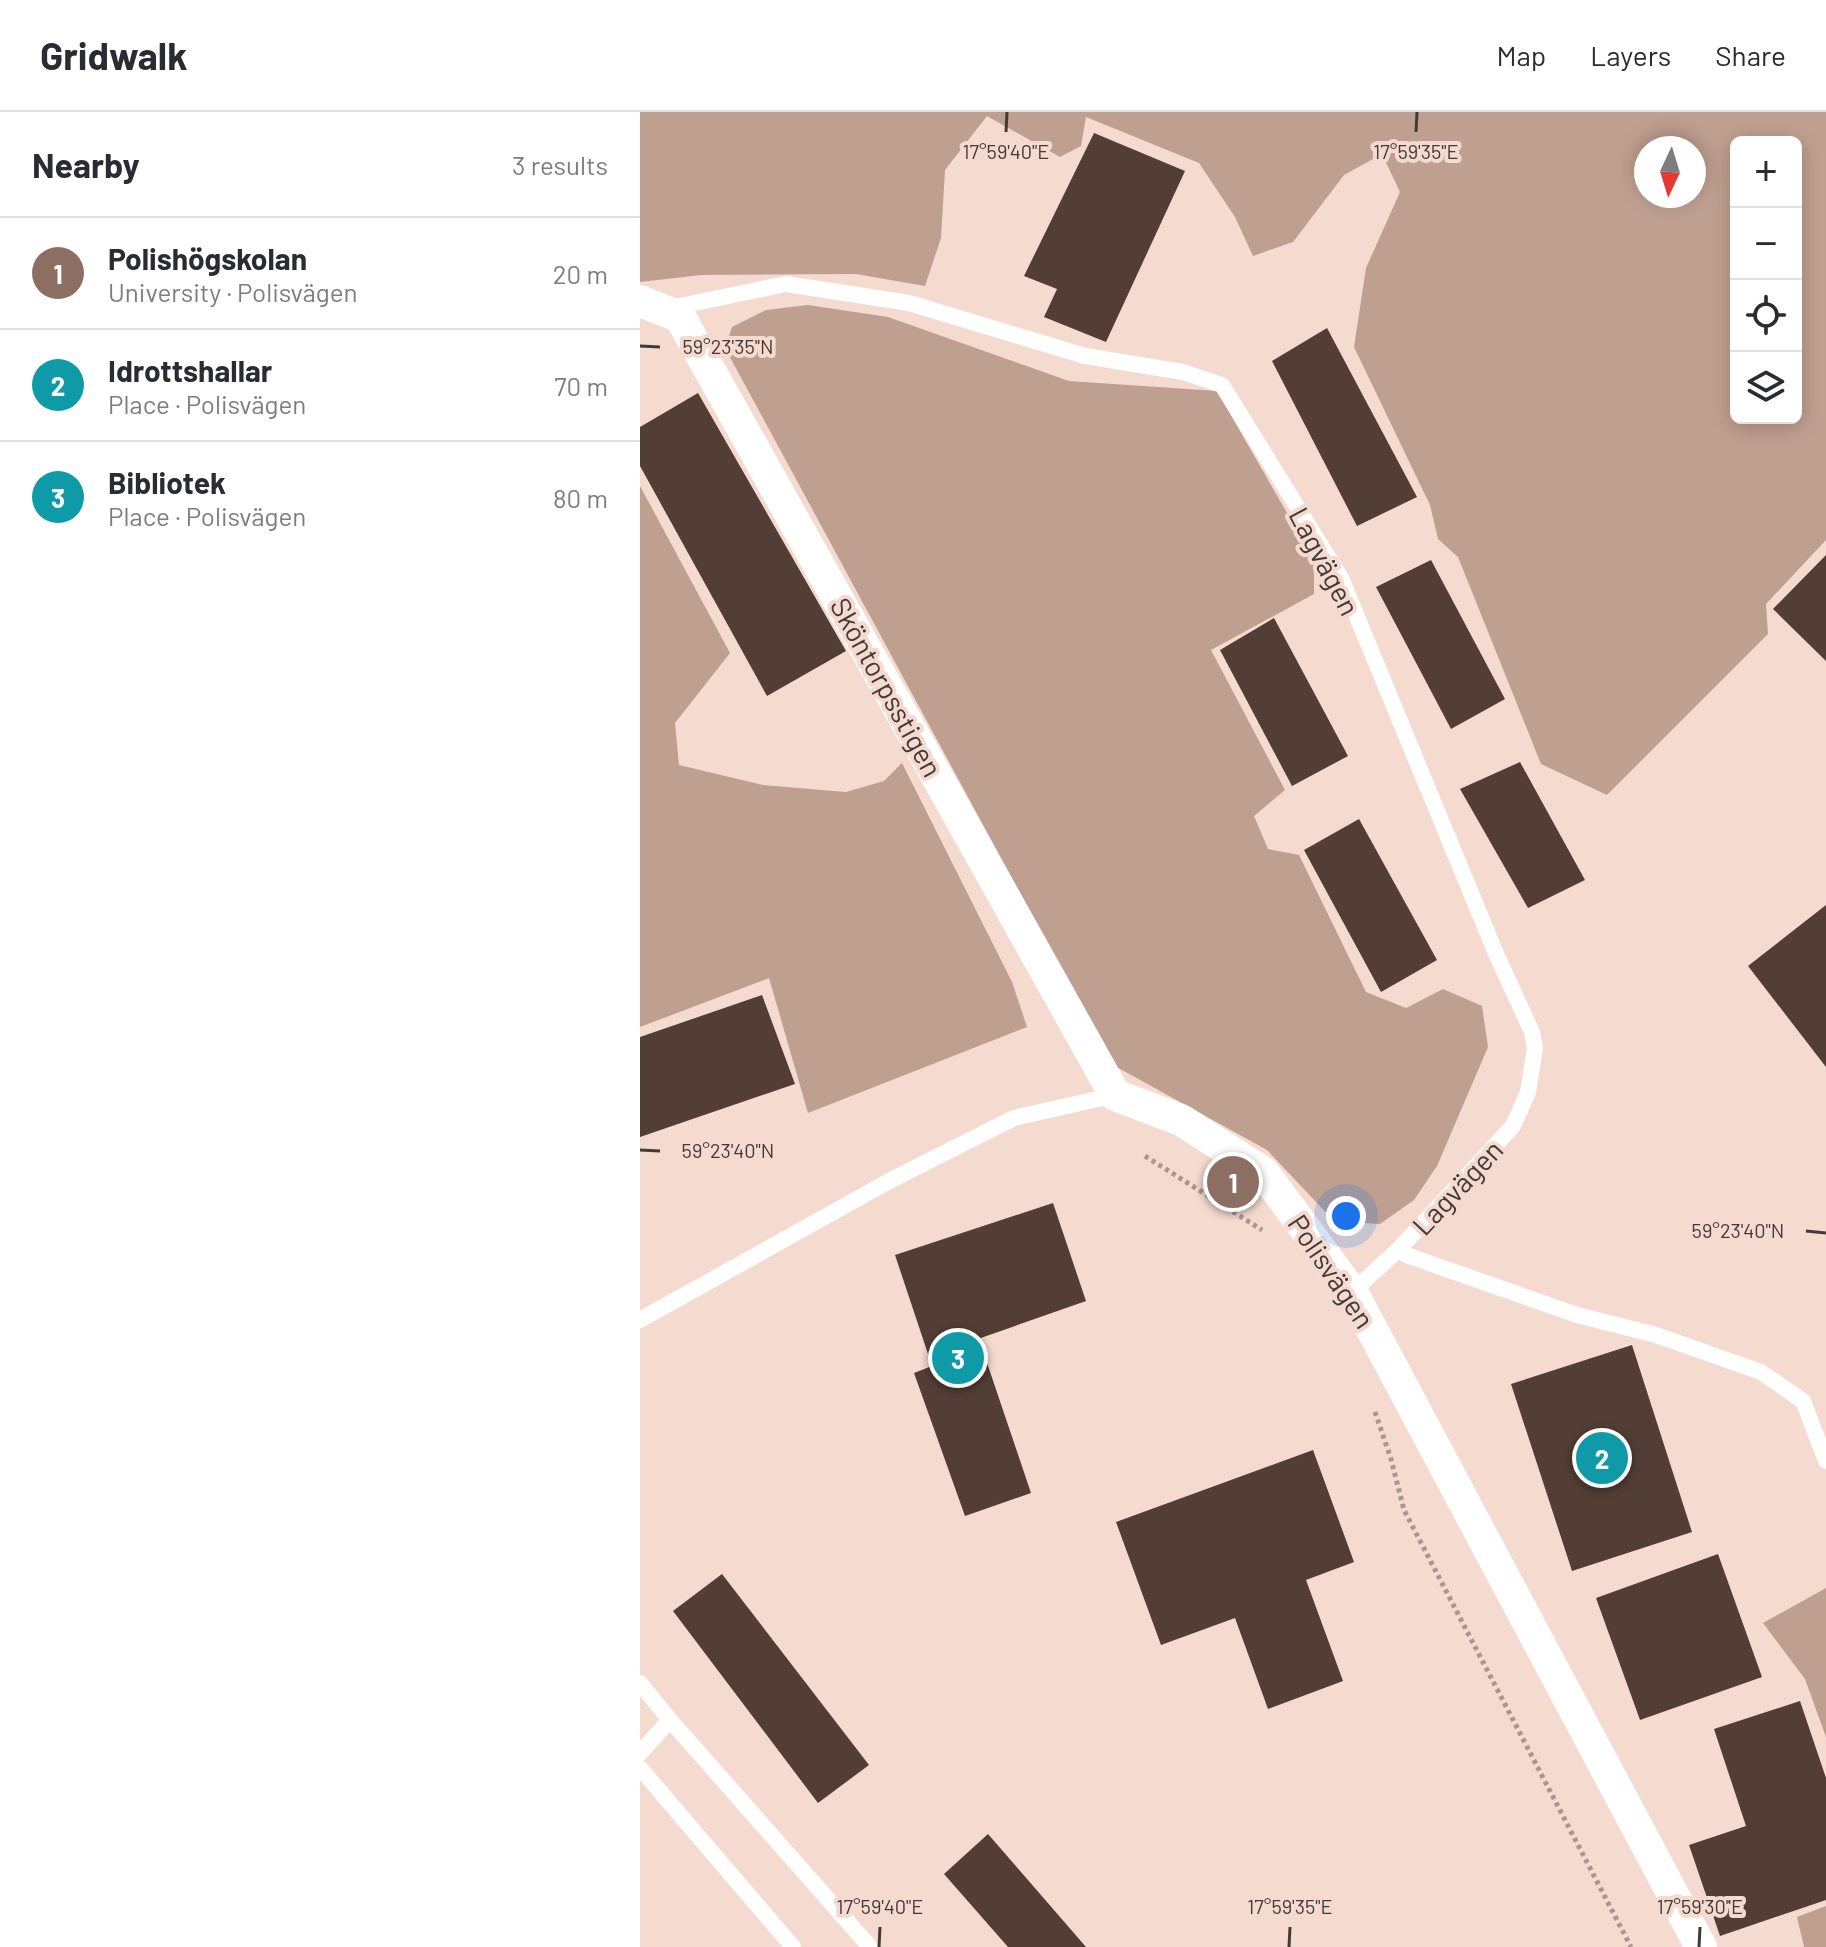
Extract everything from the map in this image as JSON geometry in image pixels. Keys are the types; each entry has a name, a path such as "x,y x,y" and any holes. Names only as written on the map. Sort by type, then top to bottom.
{"street":[{"name":"Sköntorpsstigen","path":"650,306 680,317 1115,1095"},
{"name":"Polisvägen","path":"1115,1095 1181,1120 1264,1173 1352,1292 1701,1947"}],"lane":[{"name":"Lagvägen","path":"650,306 786,284 909,303 1085,356 1183,372 1222,385 1341,578 1497,956 1532,1032 1535,1048 1528,1092 1513,1126 1398,1250 1352,1292"},
{"path":"640,1320 891,1180 1014,1118 1115,1095"},
{"name":"Lagvägen","path":"1398,1250 1577,1315 1656,1335 1761,1372 1803,1401 1826,1461"},
{"path":"640,1683 870,1947"},
{"path":"640,1753 670,1720"},
{"path":"640,1768 793,1947"}],"path":[{"path":"1145,1156 1265,1232"},
{"path":"1372,1401 1404,1510 1631,1947"}],"shaded area":[{"path":"640,112 1826,112 1826,540 1766,604 1768,634 1607,795 1541,764 1458,557 1438,539 1430,505 1354,347 1366,268 1400,192 1382,154 1344,175 1293,242 1253,256 1235,217 1199,163 1086,117 1081,146 1060,157 987,116 945,170 941,238 925,286 856,274 701,275 640,282"},
{"path":"808,305 888,317 1069,381 1217,391 1314,560 1314,594 1211,650 1285,790 1254,816 1268,849 1299,855 1366,992 1406,1008 1443,989 1482,1006 1488,1047 1437,1166 1414,1200 1380,1224 1334,1221 1267,1150 1113,1065 725,348 732,327 766,310"},
{"path":"640,486 730,653 675,723 679,765 763,785 846,792 884,781 902,763 1012,982 1027,1027 808,1113 769,978 640,1027"},
{"path":"1826,1588 1826,1737 1805,1679 1763,1623"},
{"path":"1826,1906 1826,1947 1804,1947 1797,1917"}],"building":[{"path":"1094,133 1185,171 1106,342 1044,317 1057,289 1024,276"},
{"path":"1327,328 1417,497 1357,526 1272,361"},
{"path":"698,393 846,651 767,696 640,466 640,427"},
{"path":"1826,555 1826,661 1773,609"},
{"path":"1431,560 1505,699 1451,729 1376,587"},
{"path":"1274,618 1348,756 1292,786 1220,650"},
{"path":"1520,762 1585,880 1528,908 1460,789"},
{"path":"1359,819 1437,960 1381,992 1304,850"},
{"path":"1826,905 1826,1067 1748,966"},
{"path":"762,995 795,1084 640,1137 640,1037"},
{"path":"1053,1203 1086,1301 975,1340 979,1350 982,1348 1031,1493 965,1516 914,1373 932,1366 895,1255"},
{"path":"1632,1345 1692,1532 1572,1571 1511,1384"},
{"path":"1313,1450 1354,1562 1306,1580 1343,1681 1268,1709 1235,1618 1161,1645 1116,1522"},
{"path":"1718,1554 1762,1677 1640,1720 1596,1598"},
{"path":"722,1574 869,1765 818,1803 673,1611"},
{"path":"1800,1701 1826,1778 1826,1900 1720,1936 1689,1845 1746,1826 1714,1729"},
{"path":"988,1834 1086,1947 1008,1947 944,1874"}],"place":[{"name":"Polishögskolan","path":"1233,1182"},
{"name":"Bibliotek","path":"958,1358"},
{"name":"Idrottshallar","path":"1602,1458"}]}
